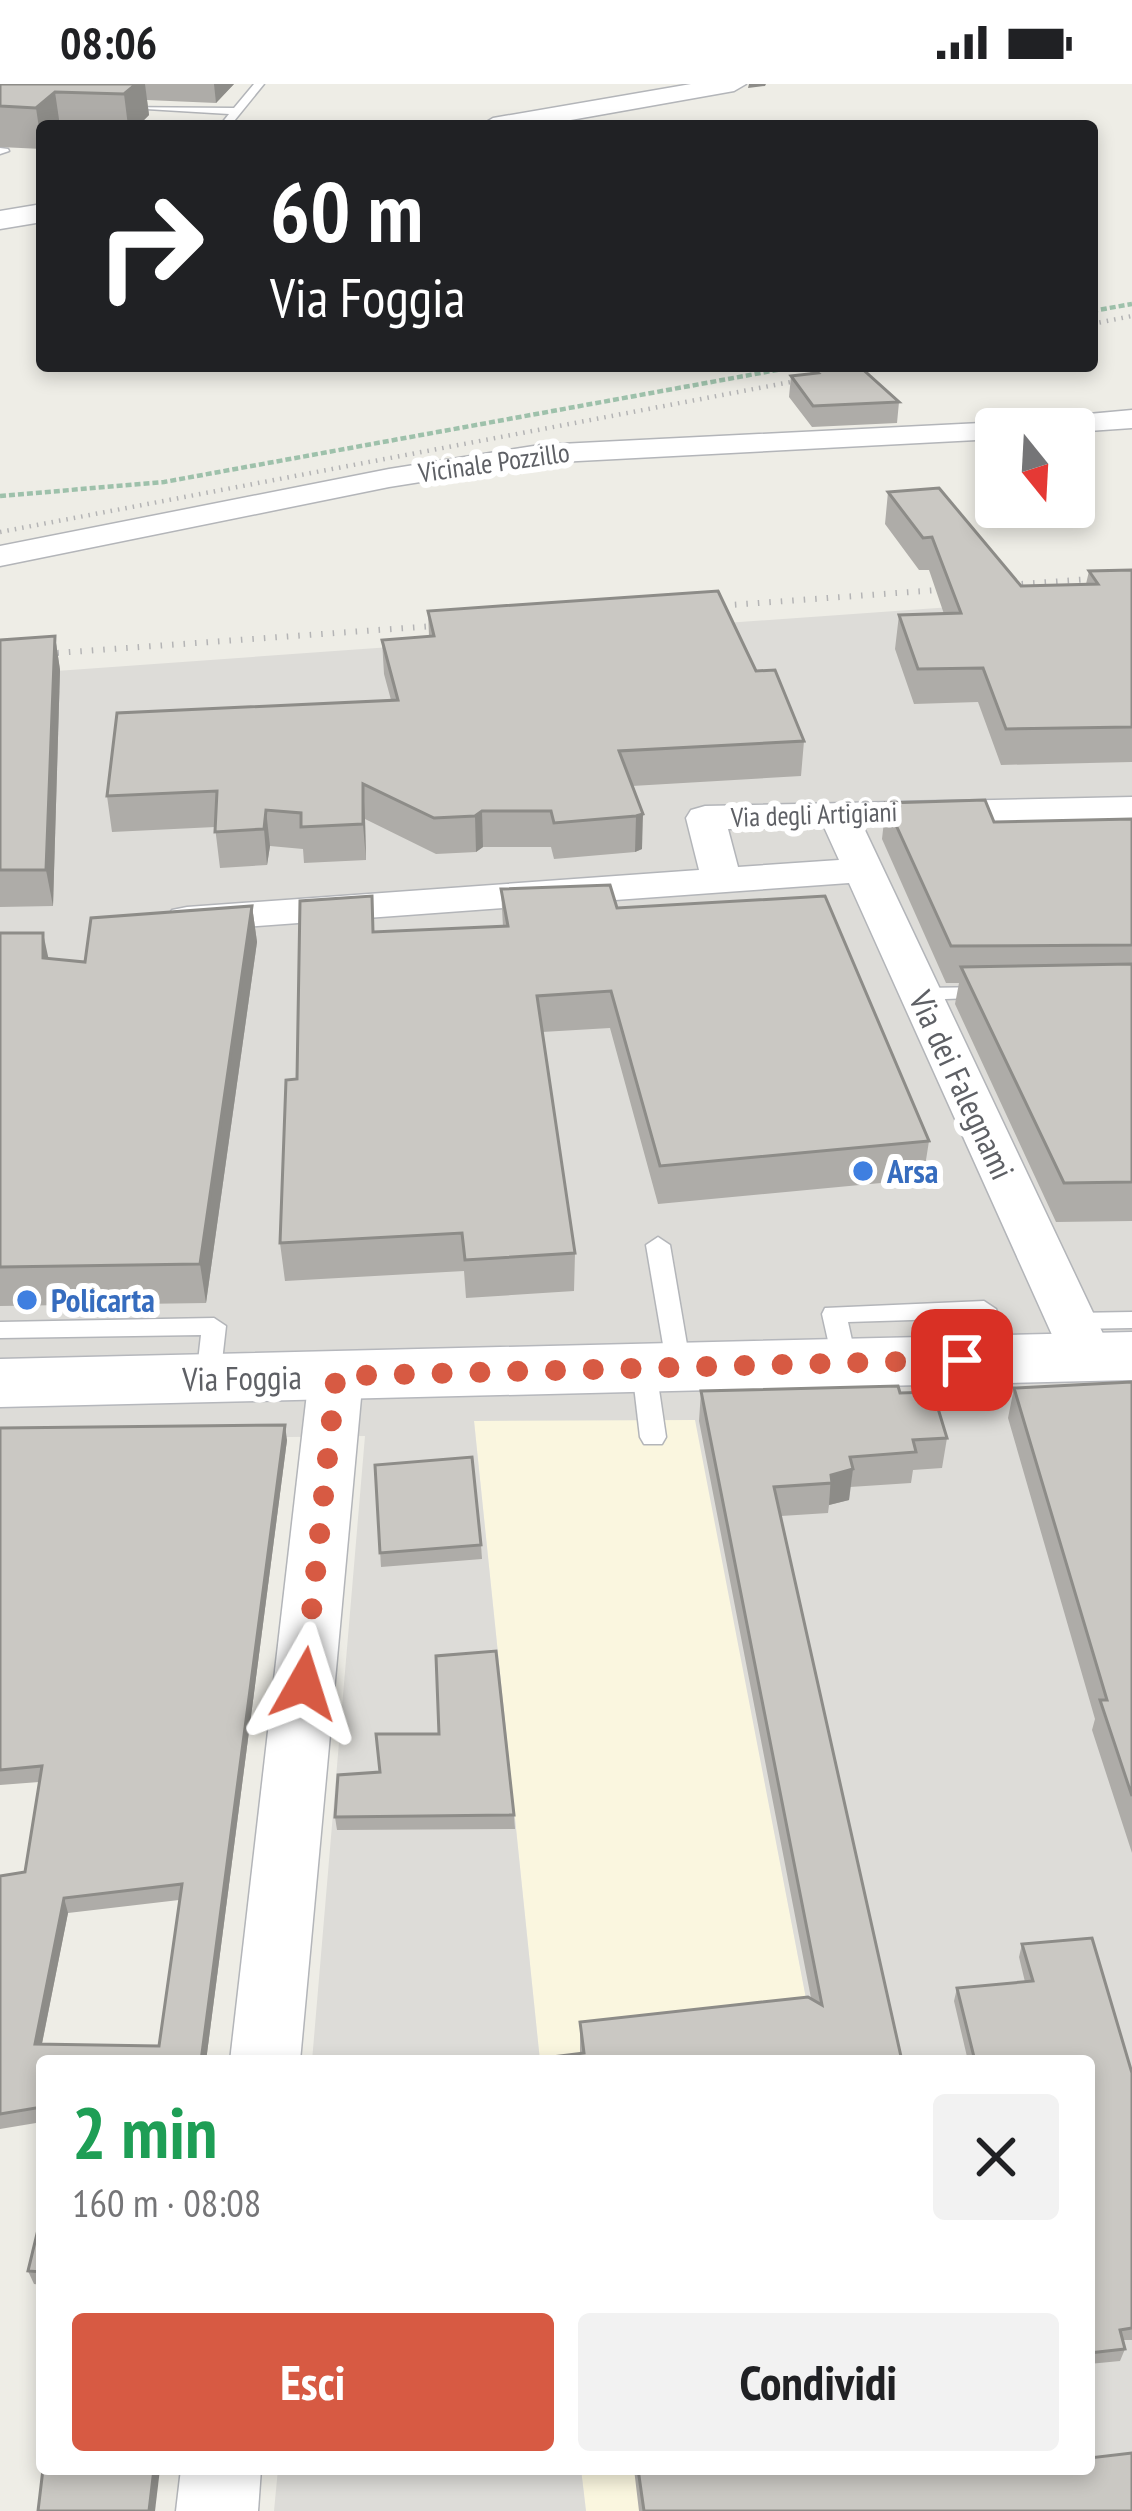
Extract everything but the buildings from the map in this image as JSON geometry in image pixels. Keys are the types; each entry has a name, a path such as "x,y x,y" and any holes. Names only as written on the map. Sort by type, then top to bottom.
{"main road":[{"name":"Via Foggia","path":"0,1383 1001,1359 1106,1339"}],"street":[{"path":"528,120 734,84"},
{"path":"0,220 36,214"},
{"path":"0,230 36,224"},
{"path":"1095,422 1132,419"},
{"name":"Vicinale Pozzillo","path":"0,556 389,478 540,454 975,431"},
{"name":"Via degli Artigiani","path":"722,880 705,818 1132,809"},
{"name":"Via dei Falegnami","path":"837,813 920,994 1106,1339"},
{"path":"184,919 863,869"},
{"path":"266,2055 336,1376"},
{"path":"217,2511 220,2475"}],"lane":[{"path":"229,120 259,84"},
{"path":"97,106 236,111"},
{"path":"173,120 180,113"},
{"path":"920,994 1014,992"},
{"path":"653,1437 662,1368 658,1245"},
{"path":"0,1330 214,1326 208,1379"}],"path":[{"path":"1098,310 1132,304"},
{"path":"0,496 164,482 767,372"}],"shaded area":[{"path":"1132,594 1132,2511 930,2475 1095,2475 1095,2055 817,2055 695,1420 474,1421 539,2055 313,2055 365,1436 0,1441 0,675"},
{"path":"474,1420 696,1420 817,2055 539,2055"},
{"path":"277,2475 582,2475 586,2511 274,2511"},
{"path":"582,2475 897,2475 904,2511 586,2511"}],"railway":[{"path":"1098,323 1132,316"},
{"path":"0,532 843,372"},
{"path":"689,608 1132,576"},
{"path":"0,657 462,624"}],"place":[{"name":"Arsa","path":"863,1171"},
{"name":"Policarta","path":"27,1300"}],"route":[{"path":"304,1684 336,1376 962,1360"}]}
